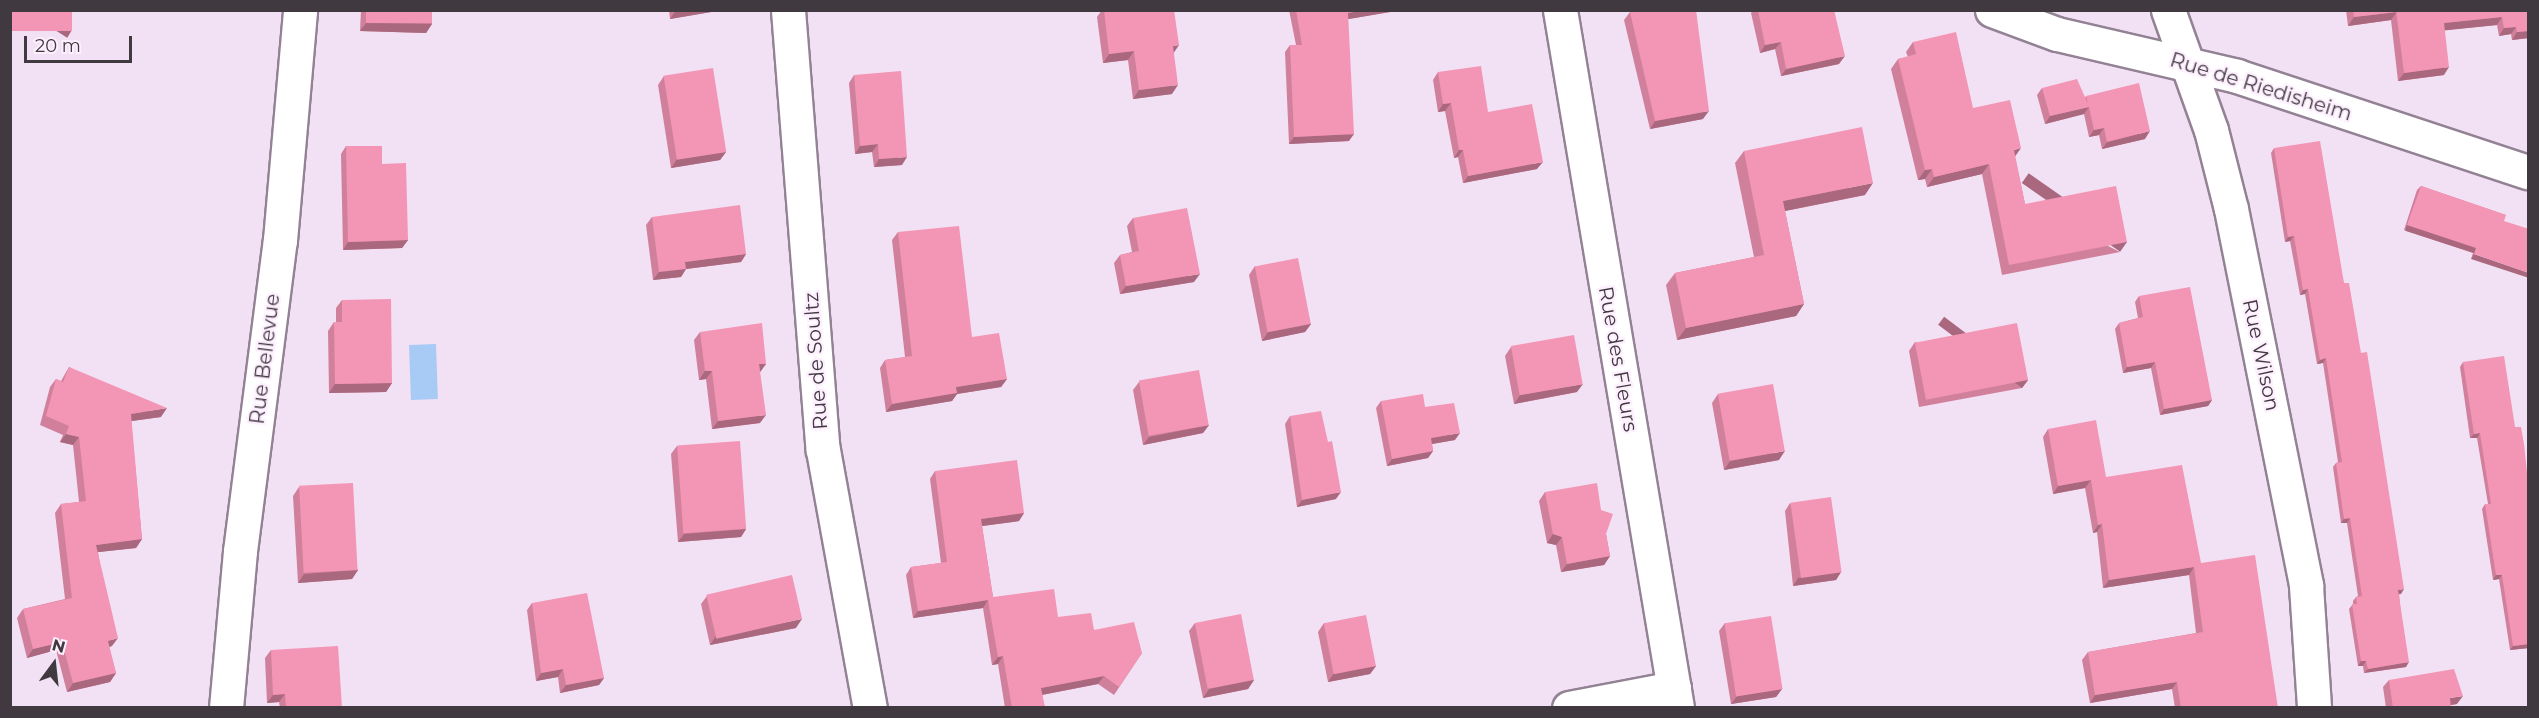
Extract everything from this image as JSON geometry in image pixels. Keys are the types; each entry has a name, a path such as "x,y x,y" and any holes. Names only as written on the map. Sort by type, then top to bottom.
{"street":[{"name":"Rue Bellevue","path":"226,708 240,551 280,240 300,10"},
{"name":"Rue de Soultz","path":"788,10 823,450 870,708"},
{"name":"Rue des Fleurs","path":"1560,10 1675,698"},
{"name":"Rue de Riedisheim","path":"1992,10 2057,34 2188,62 2529,172"},
{"name":"Rue Wilson","path":"2168,10 2188,62 2231,209 2291,499 2306,586 2314,708"},
{"path":"1569,708 1675,698"}],"water":[{"path":"436,344 438,399 411,400 409,345"}],"building":[{"path":"10,10 72,10 72,31 10,31"},
{"path":"366,10 432,10 432,23 366,23"},
{"path":"1104,10 1174,10 1179,45 1173,46 1178,85 1139,90 1134,51 1109,54"},
{"path":"1296,10 1365,10 1348,13 1354,134 1294,137 1290,45 1302,45"},
{"path":"1636,10 1696,10 1709,111 1655,121 1630,12"},
{"path":"1758,10 1834,10 1845,56 1786,69 1781,42 1765,45"},
{"path":"2353,10 2396,10 2397,12 2354,17"},
{"path":"2396,10 2529,10 2529,31 2517,32 2516,27 2504,28 2502,17 2444,23 2449,67 2404,73"},
{"path":"1956,32 1973,108 2010,100 2021,148 2014,150 2025,204 2116,186 2127,242 2009,265 1989,164 1934,177 1932,169 1925,170 1898,59 1916,54 1913,42"},
{"path":"1481,66 1488,112 1532,104 1543,162 1468,176 1463,150 1459,150 1451,103 1443,104 1438,72"},
{"path":"713,68 726,152 677,160 664,76"},
{"path":"901,71 907,157 879,159 878,144 860,146 854,75"},
{"path":"2077,79 2088,104 2086,96 2139,83 2150,131 2107,142 2104,128 2094,130 2089,107 2050,116 2042,88"},
{"path":"1862,127 1873,183 1783,201 1804,304 1686,328 1675,273 1764,255 1744,151"},
{"path":"2320,141 2344,283 2349,283 2361,353 2367,352 2404,589 2398,590 2409,662 2368,669 2366,661 2361,661 2352,604 2357,604 2356,597 2362,596 2350,518 2344,519 2336,463 2342,462 2326,358 2320,360 2308,289 2303,290 2294,236 2288,237 2274,148"},
{"path":"346,146 382,146 382,164 406,163 408,240 348,242"},
{"path":"2421,186 2506,215 2504,221 2529,229 2529,273 2474,254 2476,248 2407,225"},
{"path":"740,205 746,254 685,262 686,269 659,272 652,217"},
{"path":"1187,208 1200,274 1126,286 1120,255 1139,251 1133,218"},
{"path":"959,226 972,337 999,333 1007,379 956,387 957,393 892,404 885,360 912,356 898,232"},
{"path":"1298,258 1311,324 1268,332 1255,266"},
{"path":"2190,287 2212,400 2164,409 2155,362 2127,367 2119,323 2143,317 2139,296"},
{"path":"391,299 392,383 335,384 334,322 342,322 342,300"},
{"path":"762,323 766,364 759,364 766,415 718,421 712,371 705,371 700,332"},
{"path":"2017,323 2028,380 1926,400 1915,343"},
{"path":"1574,335 1583,384 1520,395 1511,346"},
{"path":"2504,356 2515,427 2521,427 2529,491 2529,644 2513,646 2502,575 2496,575 2485,504 2491,504 2480,433 2474,434 2463,362"},
{"path":"69,367 167,408 131,414 142,539 96,545 118,638 108,641 116,673 73,683 62,642 33,649 23,609 72,598 61,504 86,501 79,437 66,434 69,426 46,416 56,379 63,382"},
{"path":"1199,370 1209,425 1149,436 1139,381"},
{"path":"1773,384 1785,451 1730,461 1718,394"},
{"path":"1423,394 1425,407 1454,403 1460,433 1431,438 1433,451 1392,459 1381,401"},
{"path":"1321,411 1328,442 1332,441 1341,492 1302,500 1290,416"},
{"path":"2096,420 2106,477 2182,465 2201,563 2255,555 2278,708 2181,708 2177,682 2095,695 2088,652 2203,632 2194,567 2109,580 2102,524 2098,525 2091,480 2058,486 2048,429"},
{"path":"740,441 746,529 683,533 677,445"},
{"path":"1017,460 1024,513 981,519 993,597 1054,589 1058,617 1091,613 1094,630 1134,622 1142,653 1119,687 1104,676 1041,688 1045,708 1012,708 1003,656 998,657 988,600 918,611 911,567 947,562 935,471"},
{"path":"353,483 358,570 304,573 299,486"},
{"path":"1597,483 1601,510 1613,514 1606,534 1610,556 1567,564 1562,537 1553,534 1545,492"},
{"path":"1831,497 1842,572 1801,578 1790,503"},
{"path":"792,575 802,619 716,639 706,595"},
{"path":"587,593 604,678 566,685 563,669 541,673 532,603"},
{"path":"1241,614 1254,680 1208,689 1195,623"},
{"path":"1366,615 1376,666 1334,674 1324,623"},
{"path":"1771,616 1783,689 1736,696 1725,623"},
{"path":"338,646 342,708 286,708 285,694 273,695 271,650"},
{"path":"2454,669 2463,696 2450,698 2451,708 2393,708 2389,680"}]}
